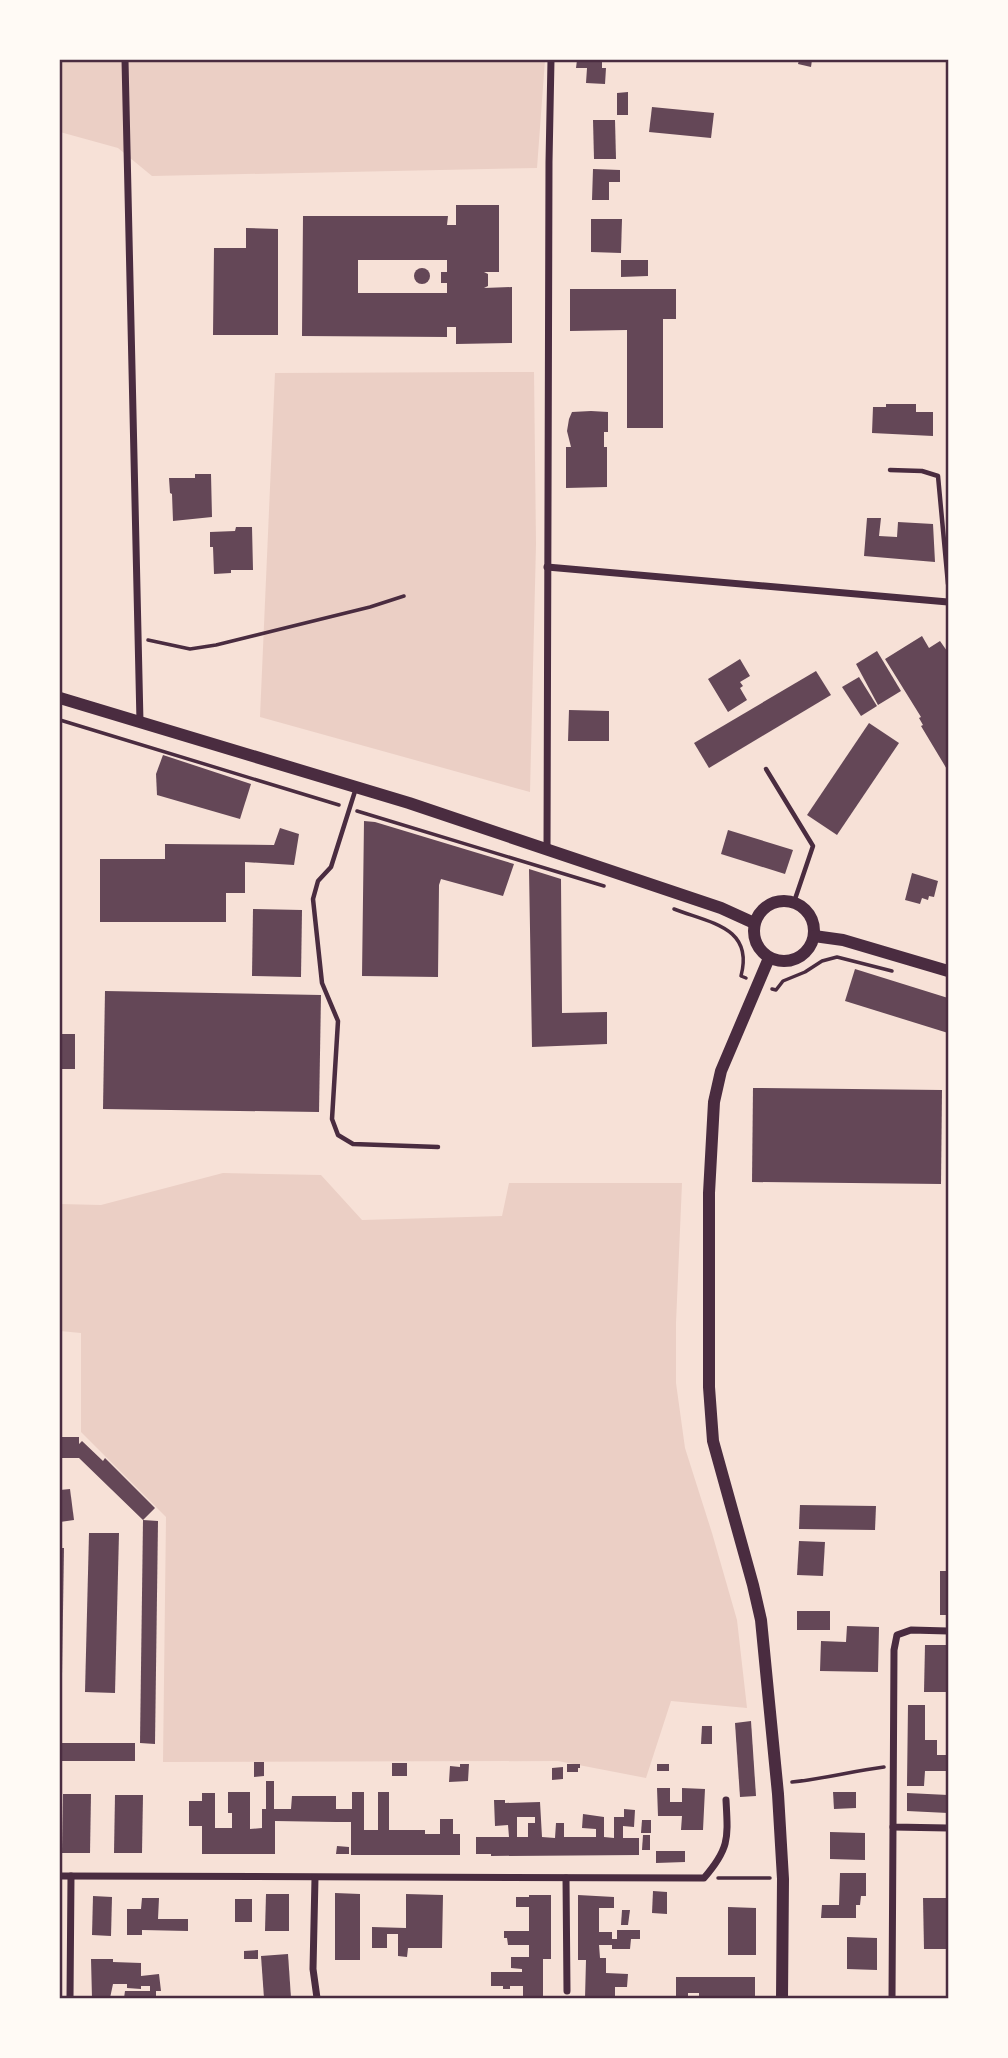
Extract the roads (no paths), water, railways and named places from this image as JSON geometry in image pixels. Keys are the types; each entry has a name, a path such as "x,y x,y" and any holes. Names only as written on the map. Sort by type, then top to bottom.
{"main road":[{"path":"60,698 547,848 721,908 754,923"},
{"path":"774,902 793,902 812,919 814,936 811,945 797,958 778,961 769,958 757,947 754,923 759,914 774,902"},
{"path":"814,936 843,940 948,971"},
{"path":"769,958 721,1071 715,1102 709,1193 709,1387 713,1441 761,1620 778,1783 783,1879 782,1998"}],"street":[{"path":"125,60 140,722"},
{"path":"547,848 551,60"},
{"path":"547,567 948,602"},
{"path":"892,1998 894,1650 897,1635 911,1630 948,1631"},
{"path":"60,1876 704,1878 720,1860 728,1838 726,1800"},
{"path":"893,1827 948,1828"},
{"path":"69,1998 71,1876"},
{"path":"315,1878 313,1969 317,1998"},
{"path":"566,1878 567,1991"}],"lane":[{"path":"890,470 922,471 938,476 948,584"},
{"path":"766,769 813,846 793,902"},
{"path":"356,787 331,867 318,881 313,899 322,983 338,1021 332,1119 338,1135 353,1144 438,1147"}]}
